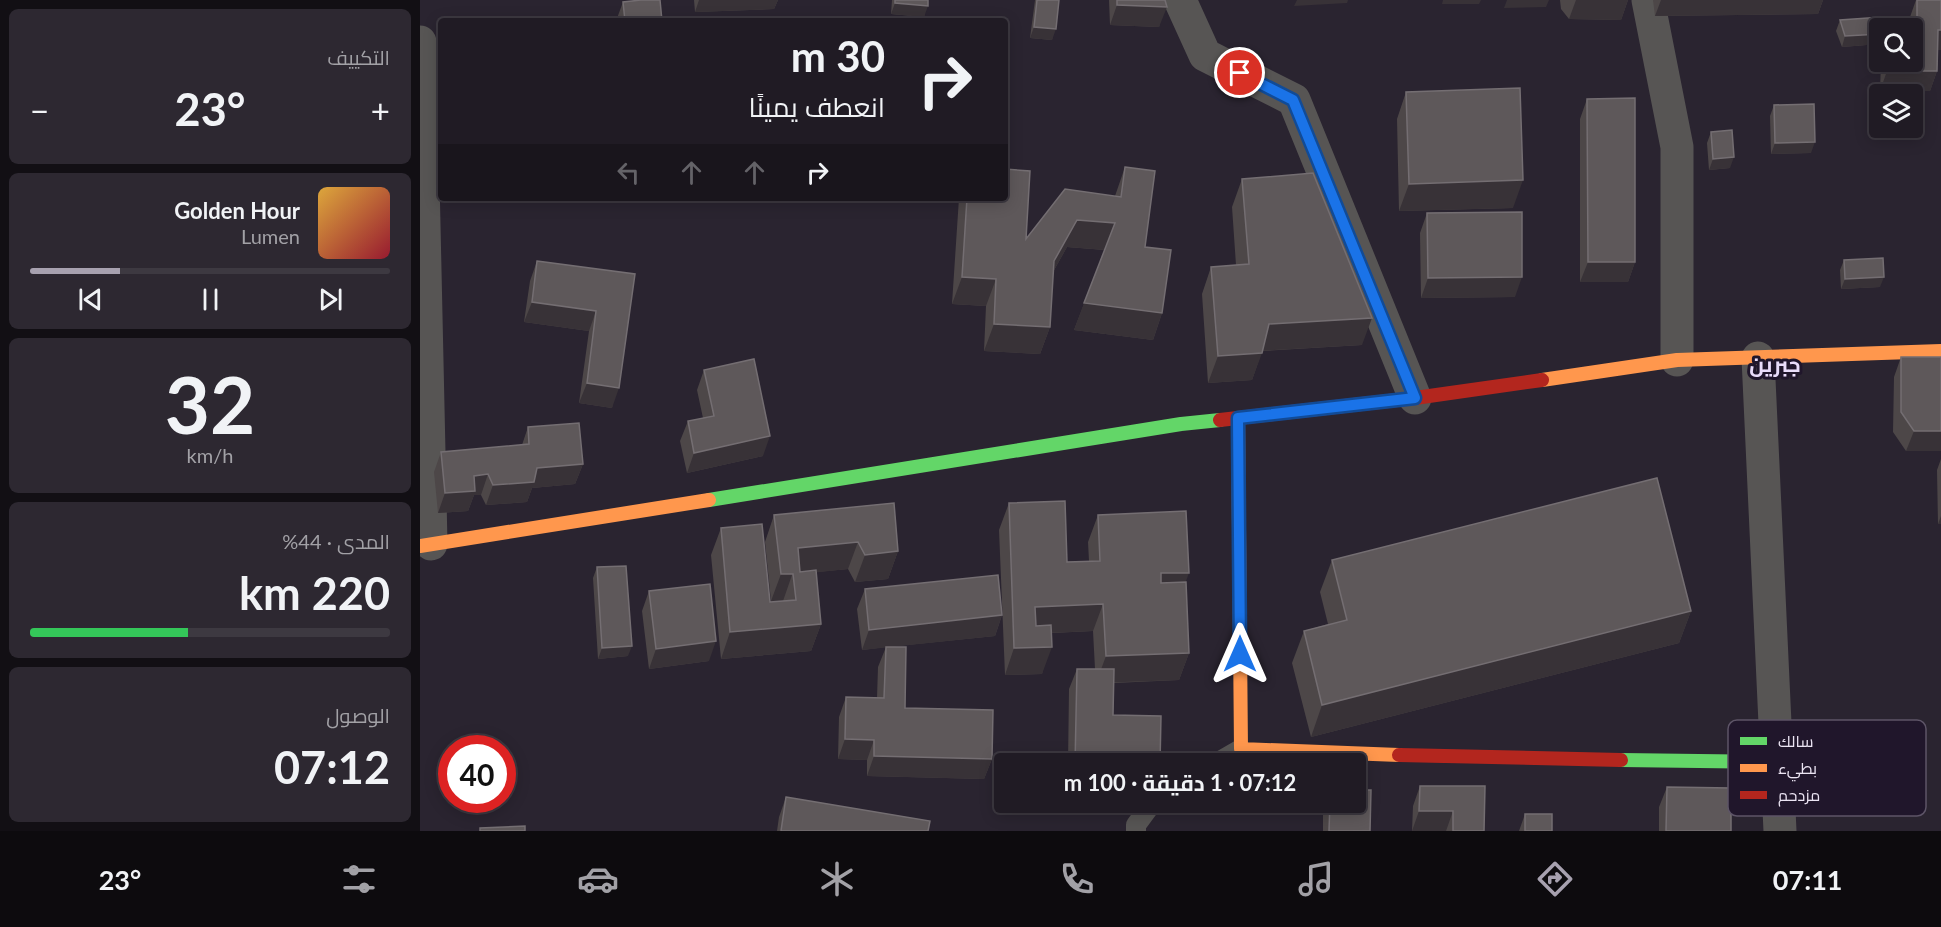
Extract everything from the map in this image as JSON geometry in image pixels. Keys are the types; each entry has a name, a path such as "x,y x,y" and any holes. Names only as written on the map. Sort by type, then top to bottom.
{"main road":[{"path":"426,545 1181,424 1415,398 1677,360 1941,351"},
{"path":"1238,418 1241,748 1457,757 1728,761"}],"street":[{"path":"1180,0 1205,55 1293,100 1415,398"},
{"path":"1648,0 1677,147 1677,360"},
{"path":"420,42 426,545"},
{"path":"1758,358 1775,720"},
{"path":"1779,816 1780,831"}],"lane":[{"path":"1233,753 1241,748"},
{"path":"1136,831 1136,825 1145,813"}],"building":[{"path":"660,0 662,18 625,18 623,2"},
{"path":"895,0 928,0 928,6 895,3"},
{"path":"1037,0 1059,0 1056,29 1034,27"},
{"path":"1117,0 1165,0 1167,7 1117,5"},
{"path":"1917,0 1941,0 1937,71 1923,71 1923,18 1917,18"},
{"path":"1882,17 1869,18 1869,35 1845,36 1840,20"},
{"path":"1520,88 1523,180 1409,184 1406,92"},
{"path":"1635,98 1635,262 1588,262 1587,99"},
{"path":"1814,104 1815,142 1775,143 1774,105"},
{"path":"1732,130 1734,157 1713,159 1711,132"},
{"path":"1125,167 1155,171 1145,247 1171,250 1162,313 1084,303 1115,223 1077,220 1054,261 1050,327 994,324 996,279 962,277 967,201 1008,201 1008,169 1030,171 1026,239 1065,189 1121,197"},
{"path":"1313,173 1372,318 1269,324 1262,353 1218,356 1211,267 1249,264 1242,179"},
{"path":"1522,212 1522,277 1428,278 1427,213"},
{"path":"1883,258 1884,277 1845,279 1844,260"},
{"path":"537,261 635,274 619,388 587,383 596,311 532,302"},
{"path":"1901,357 1941,357 1941,431 1914,431 1901,412"},
{"path":"754,359 770,436 694,453 688,421 714,416 704,370"},
{"path":"579,423 583,464 537,468 534,482 493,485 488,474 474,476 475,491 445,493 441,452 529,444 528,427"},
{"path":"1657,478 1691,611 1322,705 1304,631 1347,620 1332,560"},
{"path":"1065,501 1067,562 1100,561 1098,515 1186,511 1189,573 1161,573 1161,583 1186,582 1189,653 1106,656 1103,604 1035,607 1036,626 1051,625 1052,647 1014,648 1009,503"},
{"path":"894,503 898,551 865,555 858,542 798,548 800,572 816,570 821,624 730,632 721,528 762,524 770,602 796,600 793,574 781,574 774,515"},
{"path":"626,566 632,646 602,648 597,567"},
{"path":"998,575 1002,615 869,630 865,589"},
{"path":"710,584 716,641 656,649 649,591"},
{"path":"886,647 906,647 905,708 993,710 992,759 874,756 874,740 845,739 846,697 884,698"},
{"path":"1077,669 1114,669 1113,715 1161,716 1160,753 1075,753"},
{"path":"1420,786 1485,786 1484,831 1453,831 1453,811 1419,811"},
{"path":"1667,787 1728,788 1728,816 1731,816 1731,831 1666,831"},
{"path":"1366,790 1371,790 1370,831 1329,831 1330,813 1366,813"},
{"path":"786,797 930,821 928,831 781,831"},
{"path":"1525,814 1552,814 1552,831 1525,831"},
{"path":"525,826 525,831 480,831 480,828"}],"traffic: fast":[{"path":"709,500 1181,424 1220,420"},
{"path":"1621,760 1728,761"}],"traffic: slow":[{"path":"1542,380 1677,360 1941,351"},
{"path":"1238,418 1241,749 1399,755"},
{"path":"420,546 709,500"}],"traffic: jam":[{"path":"1220,420 1415,398 1542,380"},
{"path":"1399,755 1621,760"}],"district":[{"name":"جبرين","path":"1775,363"}],"route":[{"path":"1240,73 1293,100 1415,398 1238,418 1240,654"}]}
